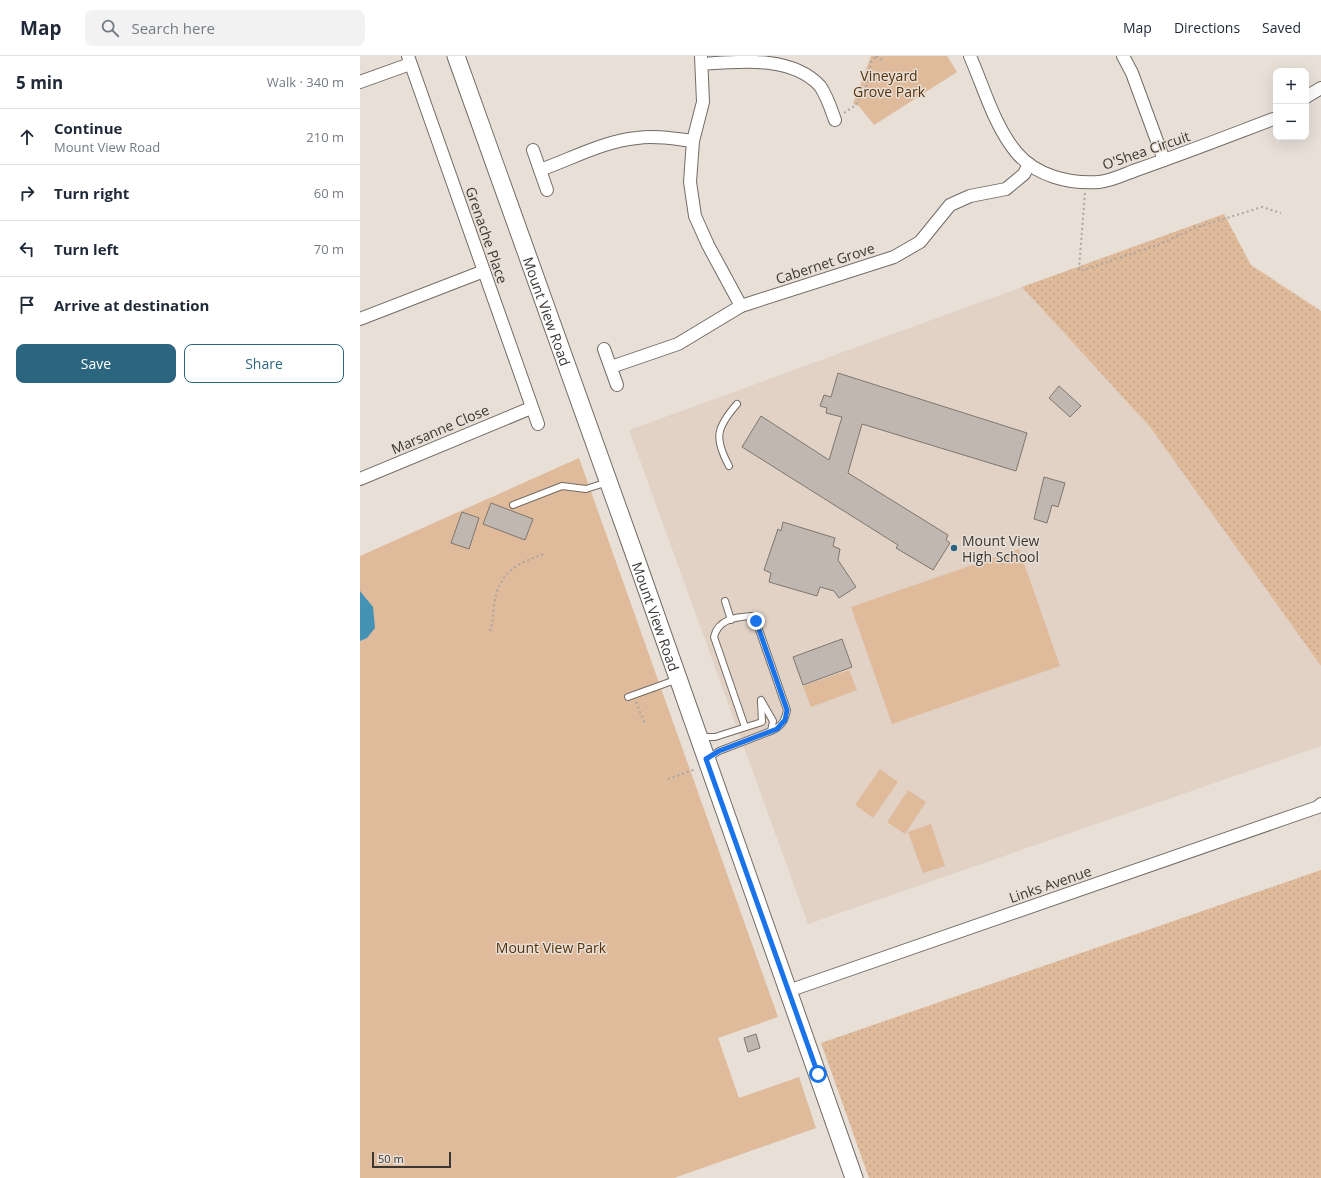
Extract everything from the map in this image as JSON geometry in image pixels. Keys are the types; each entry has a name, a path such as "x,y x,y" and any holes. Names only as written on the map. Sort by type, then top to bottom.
{"main road":[{"name":"Mount View Road","path":"456,56 708,762 854,1178"}],"street":[{"name":"O'Shea Circuit","path":"970,56 1001,128 1016,152 1029,164 1050,176 1074,182 1101,182 1273,119"},
{"path":"1123,56 1132,73 1164,160"},
{"path":"741,306 708,245 695,216 690,182 693,141 703,102 702,60 768,59 788,62 806,72 820,87 835,120"},
{"path":"360,82 409,60"},
{"name":"Grenache Place","path":"409,60 531,408 538,424"},
{"path":"1309,95 1321,88"},
{"path":"540,170 614,143 637,138 662,137 693,141"},
{"path":"533,150 547,190"},
{"name":"Cabernet Grove","path":"611,367 678,344 741,306 894,257 920,242 950,205 970,196 1006,189 1024,174 1029,164"},
{"path":"360,319 484,271"},
{"path":"604,349 617,385"},
{"name":"Marsanne Close","path":"360,479 531,408"},
{"name":"Links Avenue","path":"788,991 1318,807 1321,804"}],"lane":[{"path":"729,466 718,440 726,418 737,404"},
{"path":"513,505 562,486 586,489 608,482"},
{"path":"725,601 731,620"},
{"path":"708,762 719,751 777,729 785,720 787,710 756,621 752,616 731,620 721,624 716,630 714,637 745,727"},
{"path":"631,696 678,680"},
{"path":"698,737 715,737 762,722 761,700 774,721 771,731"}],"path":[{"path":"835,120 856,105 861,92 867,85 871,62 876,56 882,60"},
{"path":"1086,182 1079,268 1081,271 1160,244 1195,228 1262,207 1281,213"},
{"path":"490,631 497,590 504,576 516,566 545,554"},
{"path":"631,696 645,724"},
{"path":"668,779 708,762"}],"shaded area":[{"name":"Mount View High School","path":"1022,287 1150,427 1321,666 1321,746 808,924 629,430"}],"green space":[{"name":"Vineyard Grove Park","path":"871,56 947,56 957,72 874,125 859,106 853,104"},
{"path":"1224,214 1251,265 1321,311 1321,666 1150,427 1022,287"},
{"name":"Mount View Park","path":"579,458 778,1017 718,1038 739,1098 799,1077 816,1128 674,1178 360,1178 360,556"},
{"path":"1019,549 1060,666 892,724 851,607"},
{"path":"849,670 857,690 811,707 803,686"},
{"path":"880,769 898,782 873,818 855,805"},
{"path":"908,790 926,802 905,834 887,822"},
{"path":"931,824 945,866 923,873 908,832"},
{"path":"1321,870 1321,1178 869,1178 821,1043"}],"water":[{"path":"360,591 373,607 375,628 367,638 360,641"}],"building":[{"path":"838,373 1027,433 1016,471 862,424 848,473 948,535 946,540 950,543 933,570 896,548 898,545 742,447 761,416 829,460 842,417 826,413 827,408 820,406 824,395 831,397"},
{"path":"1059,386 1081,406 1070,417 1049,398"},
{"path":"1044,477 1065,483 1058,507 1052,505 1047,523 1034,519"},
{"path":"491,503 533,519 525,540 483,524"},
{"path":"462,512 479,518 469,549 451,543"},
{"path":"783,522 835,538 833,546 840,549 838,560 856,587 839,598 834,591 820,587 817,596 769,582 771,573 764,570 778,529 781,531"},
{"path":"842,639 852,667 803,685 793,657"},
{"path":"756,1034 760,1048 748,1052 744,1038"}],"place":[{"name":"Mount View High School","path":"954,548"}],"route":[{"path":"756,621 787,710 785,720 777,729 719,751 706,759 818,1074"}]}
